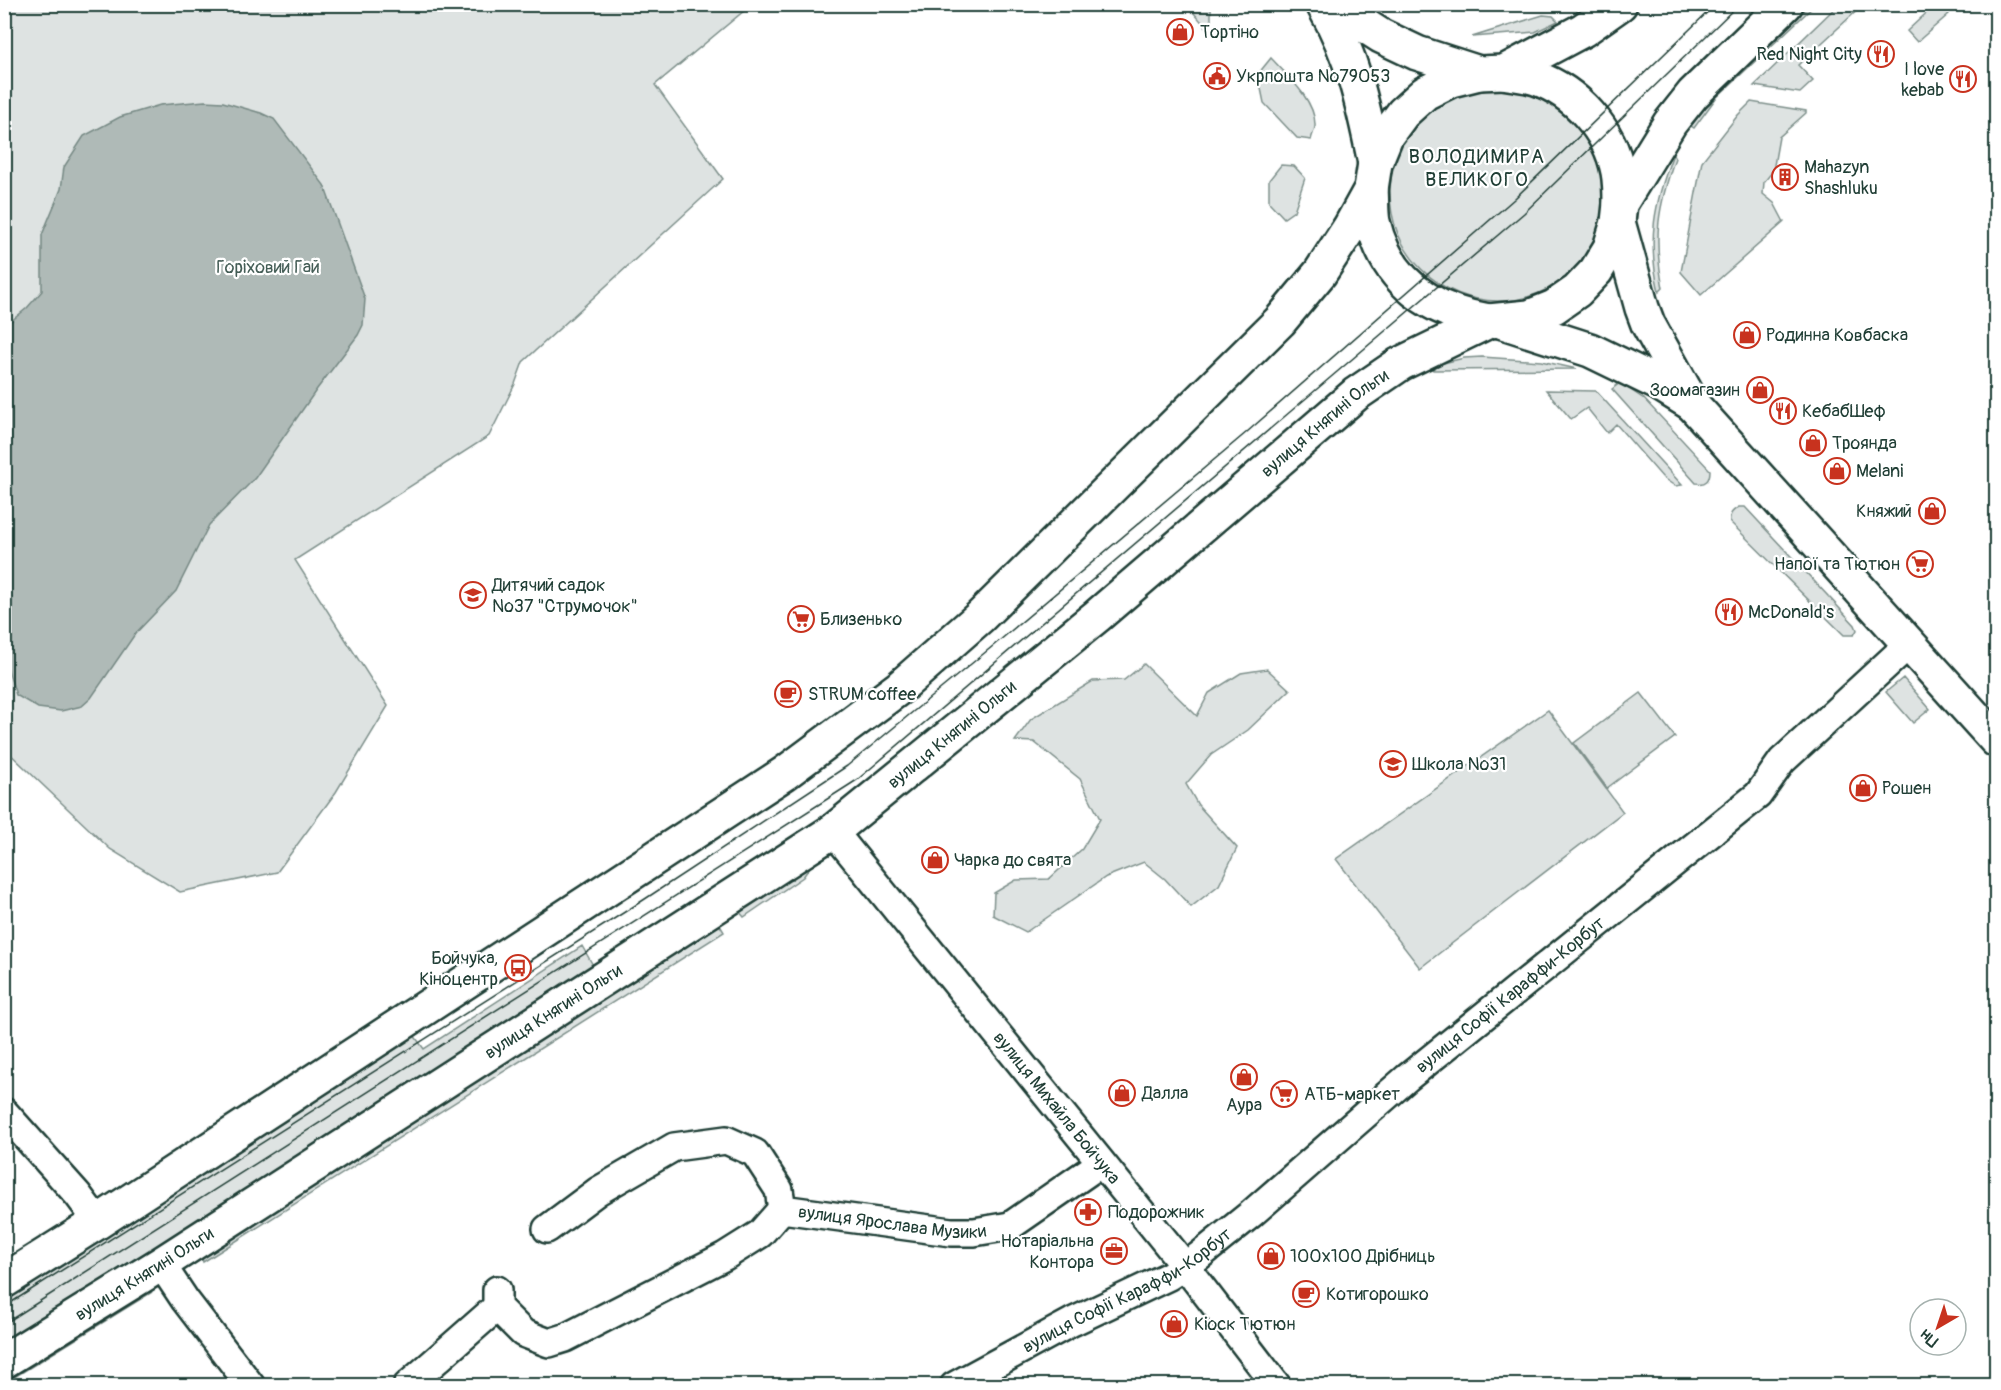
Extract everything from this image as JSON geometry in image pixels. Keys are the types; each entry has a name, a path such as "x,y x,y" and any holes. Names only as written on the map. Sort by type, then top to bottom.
{"main road":[{"path":"1323,4 1352,65 1360,91 1373,176 1373,221 1384,252 1402,278 1420,296 1441,309 1465,317 1495,321 1590,350 1652,380 1693,405"},
{"path":"1331,4 1381,36 1417,53 1491,72 1536,78 1565,93 1589,114 1608,141 1618,172 1619,213 1642,308 1648,324 1693,405 1996,740"},
{"path":"4,1281 785,773 907,682 980,617 1280,321 1320,273 1350,227 1373,176 1386,136 1403,112 1425,93 1451,80 1491,72 1583,30 1620,4"},
{"name":"вулиця Княгині Ольги","path":"4,1361 161,1264 833,831 1097,616 1356,394 1400,364 1495,321 1529,317 1554,307 1577,291 1596,271 1610,248 1619,213 1665,131 1693,94 1786,4"}],"street":[{"name":"вулиця Софії Караффи-Корбут","path":"954,1386 1072,1322 1169,1276 1185,1266 1251,1214 1407,1078 1758,795 1782,761 1909,644"},
{"name":"вулиця Михайла Бойчука","path":"833,831 1185,1266 1277,1386"},
{"path":"4,1112 78,1195 98,1222"},
{"name":"вулиця Ярослава Музики","path":"547,1229 598,1191 674,1147 726,1140 755,1154 779,1190 782,1209 951,1232 974,1233 1010,1226 1101,1163"},
{"path":"407,1386 497,1298 523,1333 549,1343 565,1338 725,1256 760,1234 782,1209"},
{"path":"161,1264 185,1300 250,1386"}],"green space":[{"path":"1936,4 1949,14 1917,42 1907,31"},
{"name":"Горіховий Гай","path":"4,5 751,5 655,85 723,179 523,362 515,384 489,436 295,560 388,706 336,792 277,872 180,892 110,849 5,749"},
{"path":"1187,5 1211,5 1211,22 1206,27"},
{"path":"1810,5 1815,5 1716,98 1694,128 1691,126 1719,90"},
{"path":"1838,5 1863,5 1798,65 1813,81 1800,93 1754,86"},
{"path":"1543,15 1553,16 1558,21 1535,32 1472,37"},
{"path":"1271,58 1292,80 1311,107 1315,126 1311,140 1297,138 1264,103 1258,74"},
{"path":"1509,85 1549,98 1567,109 1582,124 1598,152 1606,182 1606,204 1598,234 1582,262 1567,277 1539,293 1519,299 1487,301 1447,288 1429,277 1414,262 1398,234 1392,214 1390,182 1403,142 1414,124 1429,109 1457,93 1477,87"},
{"path":"1751,102 1806,111 1779,137 1773,171 1764,182 1763,194 1774,203 1784,222 1701,295 1681,272 1702,161"},
{"path":"1673,154 1675,158 1659,222 1658,253 1663,288 1659,292 1653,256 1654,222 1661,189"},
{"path":"1281,165 1294,166 1305,178 1294,211 1284,218 1269,202 1269,180"},
{"path":"1464,358 1541,361 1577,369 1433,370 1431,366"},
{"path":"1620,383 1644,399 1710,470 1707,481 1696,483 1612,389"},
{"path":"1546,390 1596,391 1682,485 1675,486 1663,478 1616,424 1607,433 1587,408 1571,419"},
{"path":"1739,507 1745,507 1855,625 1857,630 1854,635 1844,635 1730,522 1732,513"},
{"path":"1144,664 1197,716 1209,693 1241,673 1267,669 1290,690 1248,730 1211,755 1186,784 1198,805 1237,848 1219,885 1191,907 1165,879 1144,862 1106,877 1026,932 993,915 994,893 1016,880 1049,879 1082,849 1100,819 1080,779 1034,742 1015,741 1031,719 1093,681 1124,680"},
{"path":"1903,678 1930,709 1913,723 1886,692"},
{"path":"1641,693 1675,737 1607,788 1574,743"},
{"path":"1548,710 1623,812 1420,968 1336,859"},
{"path":"810,867 803,877 744,917 737,909 789,873"},
{"path":"718,922 724,932 203,1262 200,1253"},
{"path":"582,946 594,967 5,1344 5,1294 411,1031 424,1049"},
{"path":"152,1292 5,1383 5,1374 139,1293"}],"shaded area":[{"path":"205,101 223,102 274,119 324,185 365,299 363,325 255,478 209,525 176,591 135,634 91,698 82,706 61,711 38,708 16,695 5,661 5,326 27,308 42,291 42,235 61,189 64,167 84,136 120,117 160,105"}],"tram line":[{"path":"4,1307 642,901 847,766 1247,432 1514,199 1716,4"},
{"path":"4,1324 857,780 1524,213 1739,4"}],"place":[{"name":"Тортіно","path":"1180,32"},
{"name":"Red Night City","path":"1881,54"},
{"name":"Укрпошта №79053","path":"1217,76"},
{"name":"I love kebab","path":"1963,79"},
{"name":"Mahazyn Shashluku","path":"1785,177"},
{"name":"Родинна Ковбаска","path":"1747,335"},
{"name":"Зоомагазин","path":"1760,390"},
{"name":"КебабШеф","path":"1783,411"},
{"name":"Троянда","path":"1813,443"},
{"name":"Melani","path":"1837,471"},
{"name":"Княжий","path":"1932,511"},
{"name":"Напої та Тютюн","path":"1920,564"},
{"name":"Дитячий садок №37 \"Струмочок\"","path":"473,595"},
{"name":"McDonald's","path":"1729,612"},
{"name":"Близенько","path":"801,619"},
{"name":"STRUM coffee","path":"788,694"},
{"name":"Школа №31","path":"1393,764"},
{"name":"Рошен","path":"1863,788"},
{"name":"Чарка до свята","path":"935,860"},
{"name":"Бойчука, Кіноцентр","path":"518,968"},
{"name":"Аура","path":"1244,1077"},
{"name":"Далла","path":"1122,1093"},
{"name":"АТБ-маркет","path":"1284,1094"},
{"name":"Подорожник","path":"1088,1212"},
{"name":"Нотаріальна Контора","path":"1114,1251"},
{"name":"100х100 Дрібниць","path":"1271,1256"},
{"name":"Котигорошко","path":"1306,1294"},
{"name":"Кіоск Тютюн","path":"1174,1324"}],"district":[{"name":"ВОЛОДИМИРА ВЕЛИКОГО","path":"1477,168"}]}
